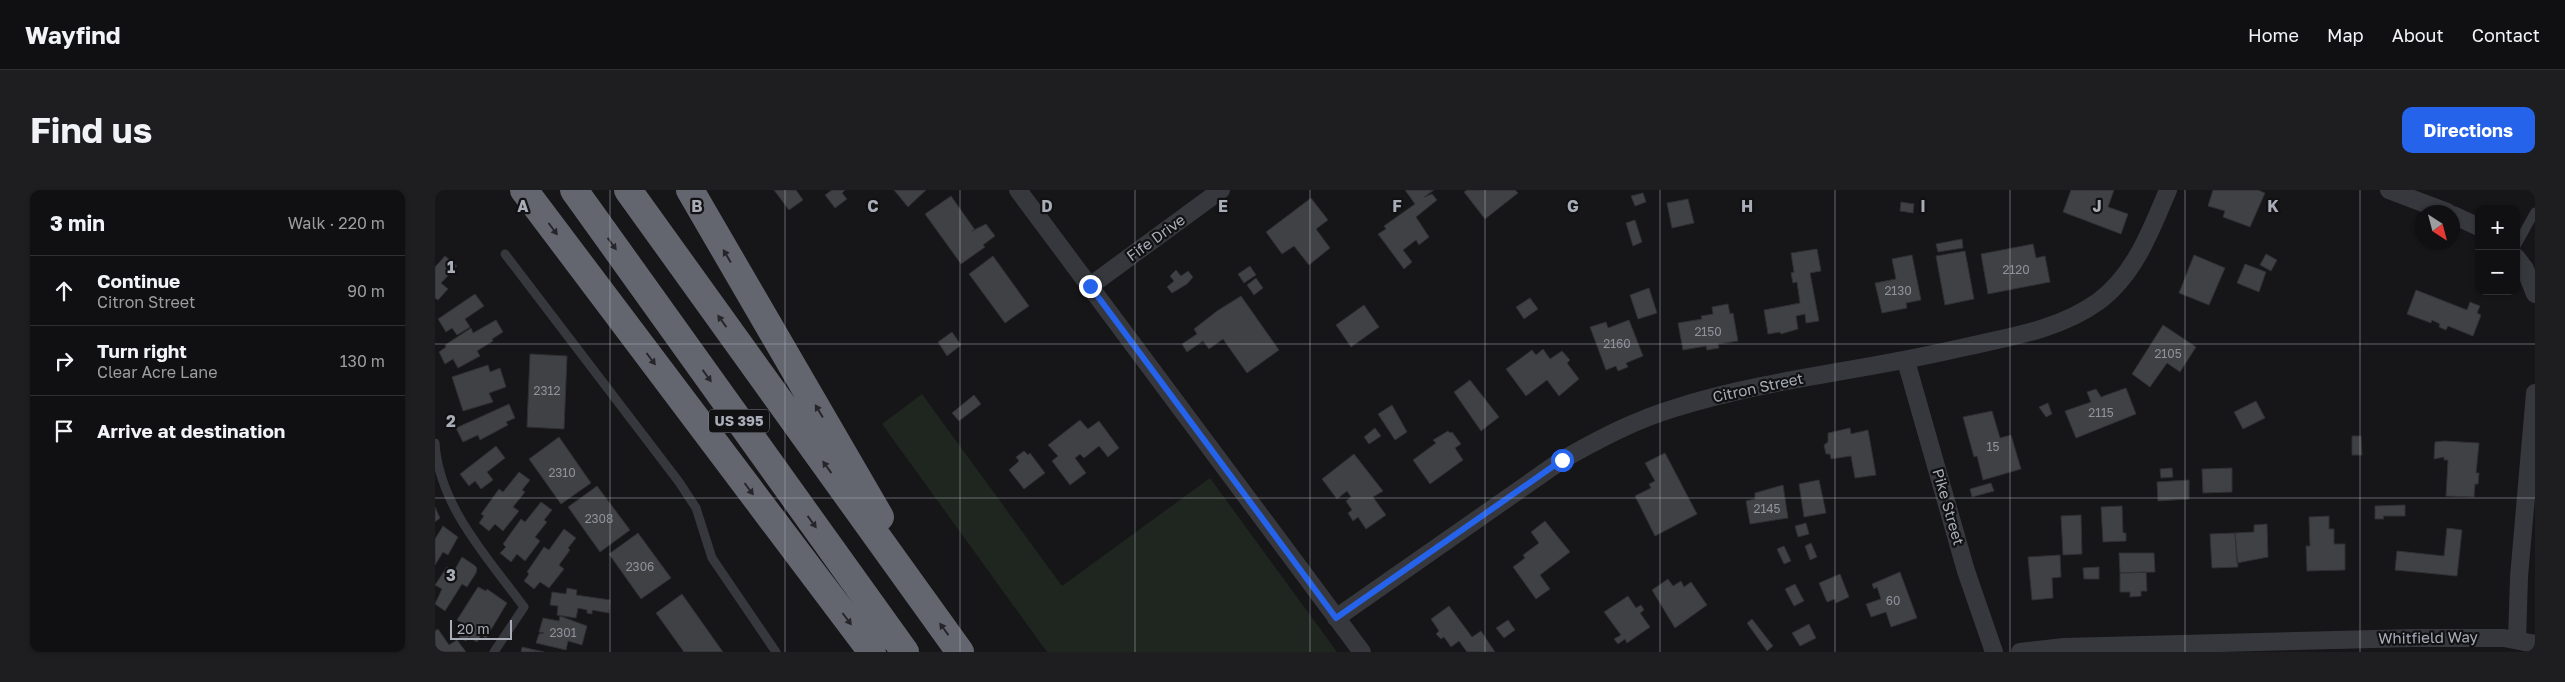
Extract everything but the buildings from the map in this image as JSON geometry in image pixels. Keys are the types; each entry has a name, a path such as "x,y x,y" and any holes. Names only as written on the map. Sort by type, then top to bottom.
{"highway":[{"path":"524,190 872,652"},
{"name":"US 395","path":"574,190 905,652"},
{"name":"US 395","path":"628,190 960,652"},
{"path":"690,190 862,483 927,606"}],"street":[{"path":"1018,190 1361,652"},
{"name":"Fife Drive","path":"1090,286 1221,190"},
{"name":"Citron Street","path":"1336,618 1562,460 1617,430 1675,408 1721,395 1905,361 2058,323 2099,301 2129,269 2143,247 2168,190"},
{"path":"2389,190 2429,205"},
{"path":"2460,218 2475,225"},
{"path":"2520,262 2525,268 2535,294"},
{"name":"Pike Street","path":"1905,361 1966,570 1994,652"},
{"path":"2517,640 2519,577 2535,393"},
{"name":"Whitfield Way","path":"2020,652 2064,647 2413,638 2517,640 2535,644"}],"lane":[{"path":"2520,239 2535,212"},
{"path":"505,254 679,482 695,508 712,558 776,652"},
{"path":"435,443 439,472 447,492 465,524 524,607 494,652"}],"shaded area":[{"path":"922,394 1062,586 1210,478 1337,652 1047,652 882,424"}],"route":[{"path":"1090,286 1336,618 1562,460"}]}
